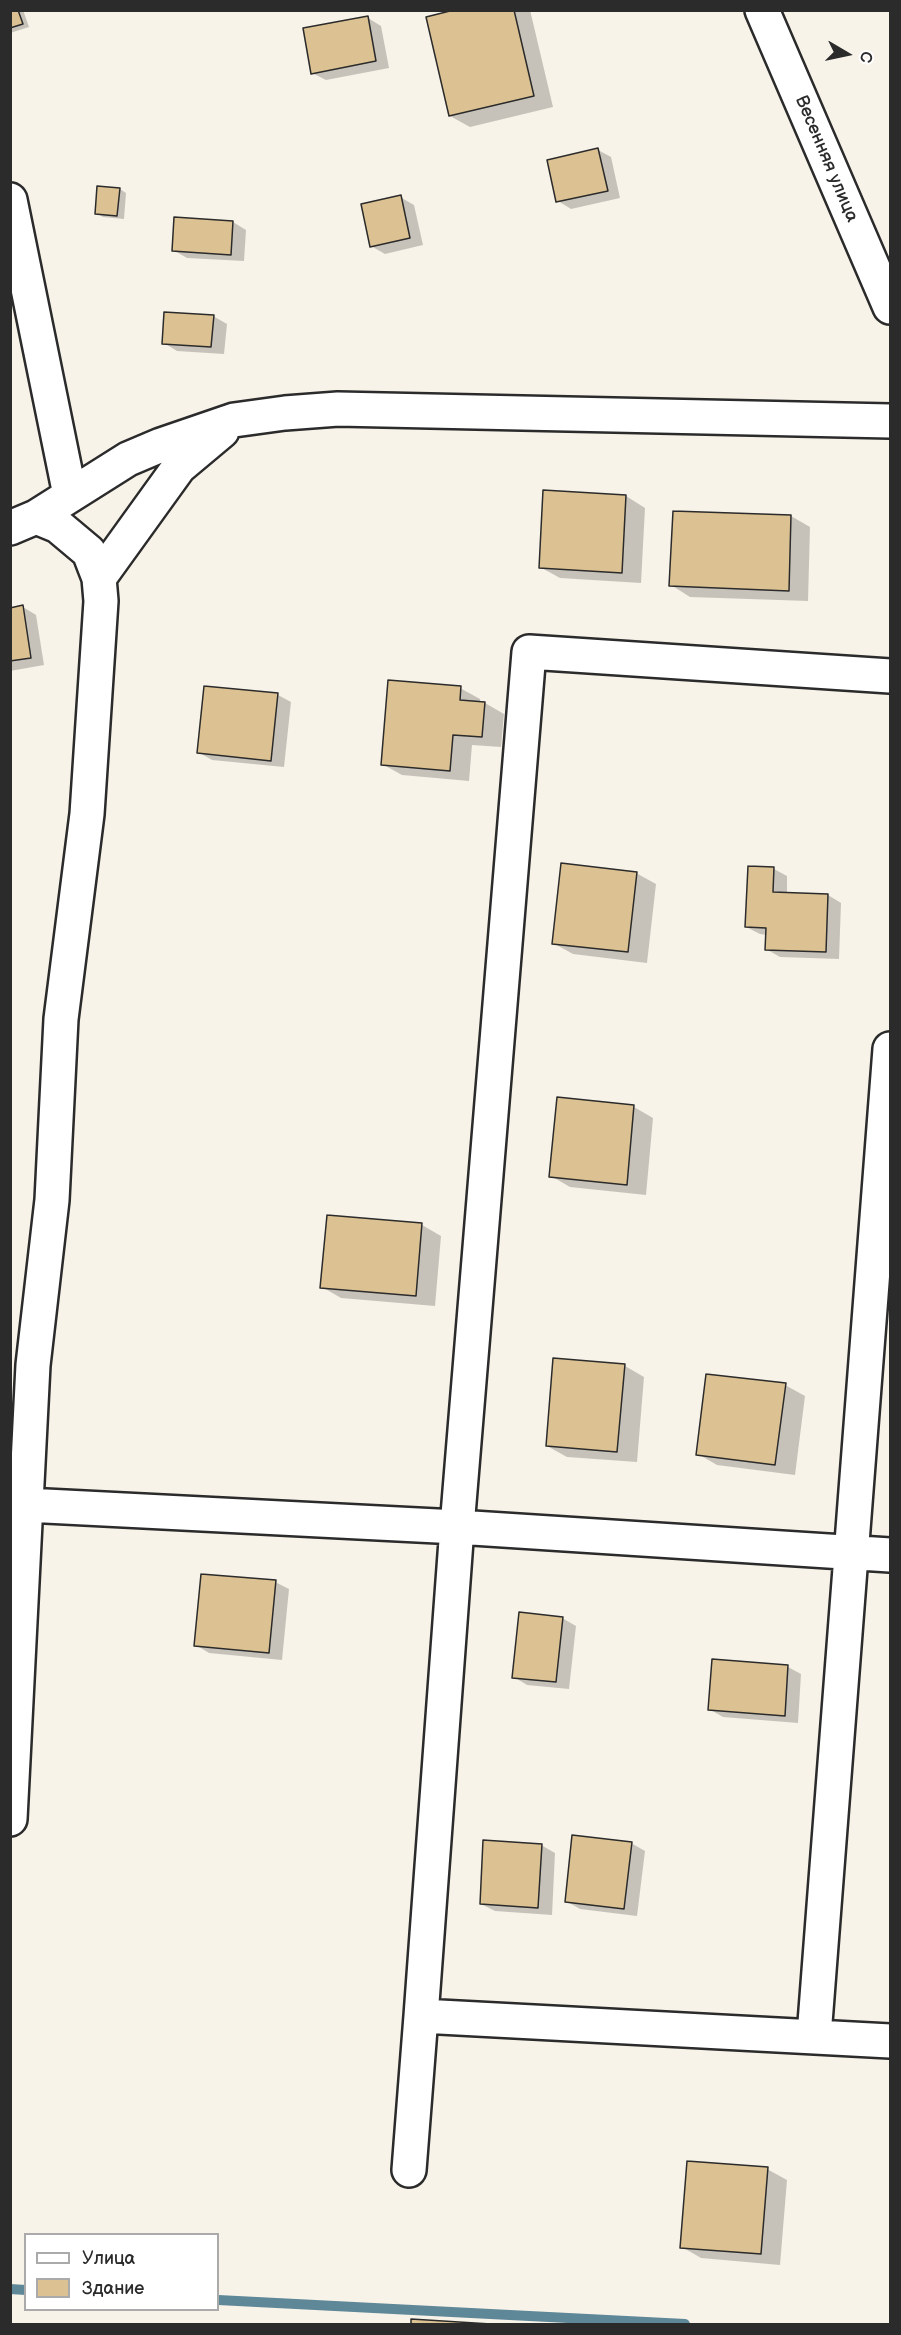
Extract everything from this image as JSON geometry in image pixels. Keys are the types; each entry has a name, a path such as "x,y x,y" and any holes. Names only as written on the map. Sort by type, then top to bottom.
{"street":[{"name":"Весенняя улица","path":"762,10 891,307"},
{"path":"10,200 70,495"},
{"path":"23,523 128,459 161,444 234,420 285,413 338,409 891,421"},
{"path":"99,578 179,467 234,420"},
{"path":"10,1819 26,1506 22,1366 52,1200 61,1019 87,814 101,601 99,578 89,552 58,526 23,523"},
{"path":"409,2170 457,1527 529,652 891,676"},
{"path":"814,2036 890,1062"},
{"path":"26,1506 457,1527 891,1554"},
{"path":"421,2016 891,2041"}],"building":[{"path":"10,10 18,10 23,24 10,28"},
{"path":"454,10 514,10 534,96 449,116 426,17"},
{"path":"368,16 376,61 311,74 303,28"},
{"path":"598,148 608,191 556,202 547,160"},
{"path":"97,186 120,188 117,216 95,214"},
{"path":"401,195 410,238 370,247 361,204"},
{"path":"174,217 233,221 231,255 172,251"},
{"path":"164,312 214,315 211,347 162,344"},
{"path":"543,490 626,495 622,573 539,568"},
{"path":"673,511 791,515 789,591 669,586"},
{"path":"23,605 31,658 10,661 10,608"},
{"path":"388,680 461,686 460,700 485,702 482,737 453,735 450,771 381,765"},
{"path":"204,686 278,693 271,761 197,753"},
{"path":"561,863 637,872 628,952 552,944"},
{"path":"748,866 774,867 773,892 828,894 826,952 765,950 766,928 745,927"},
{"path":"557,1097 634,1105 627,1185 549,1177"},
{"path":"327,1215 422,1223 416,1296 320,1288"},
{"path":"553,1358 625,1364 617,1452 546,1446"},
{"path":"706,1374 786,1383 775,1465 696,1455"},
{"path":"201,1574 276,1580 269,1653 194,1646"},
{"path":"519,1612 563,1617 556,1682 512,1678"},
{"path":"712,1659 788,1665 785,1716 708,1710"},
{"path":"572,1835 632,1842 624,1909 565,1902"},
{"path":"483,1840 542,1844 538,1908 480,1904"},
{"path":"687,2161 768,2167 761,2254 680,2248"},
{"path":"411,2319 491,2324 411,2324"}],"waterway":[{"path":"10,2289 24,2290"},
{"path":"219,2300 685,2324"}]}
